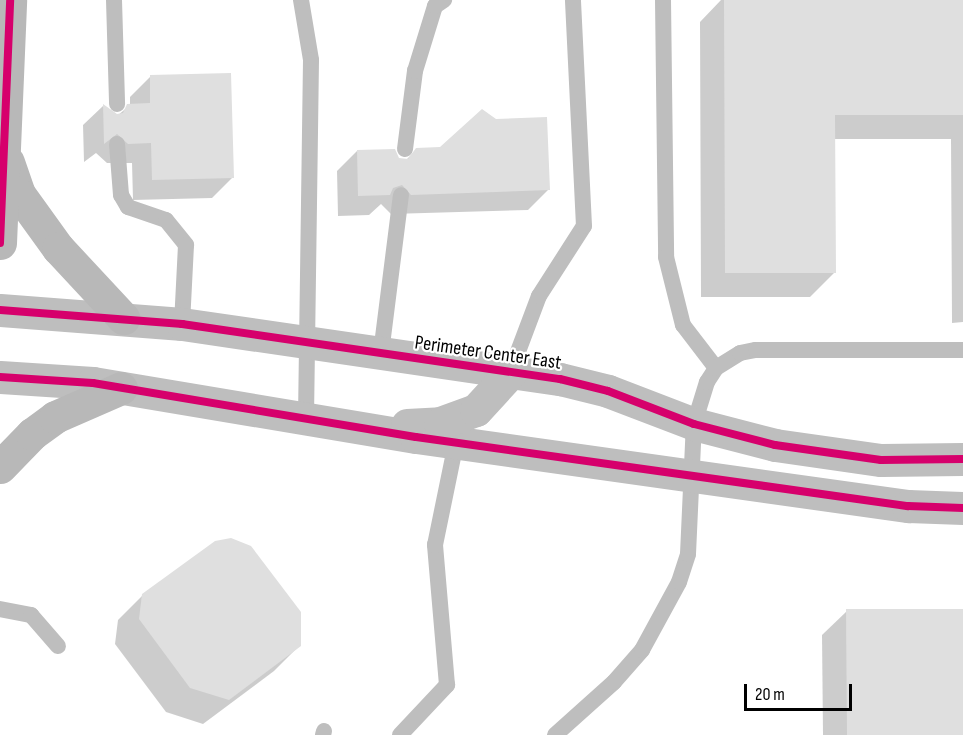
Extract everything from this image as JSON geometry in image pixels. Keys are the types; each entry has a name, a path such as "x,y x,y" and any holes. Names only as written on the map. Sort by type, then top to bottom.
{"main road":[{"path":"0,243 10,0"},
{"path":"4,151 19,194 69,261 123,318"},
{"path":"0,467 32,434 55,417 122,388"}],"street":[{"name":"Perimeter Center East","path":"0,310 182,324 510,373 608,391 694,424 827,453 916,462 963,459"},
{"path":"358,428 440,423 476,410 510,373"},
{"path":"0,377 52,379 122,388 456,443 831,496 908,506 963,508"},
{"path":"831,496 963,480"}],"lane":[{"path":"114,0 117,104"},
{"path":"301,0 311,60 309,342 306,419"},
{"path":"405,148 415,71 435,6 444,0"},
{"path":"510,373 539,296 584,226 573,0"},
{"path":"663,0 666,257 683,325 716,368"},
{"path":"117,144 121,195 128,207 166,220 186,245 182,324"},
{"path":"381,354 401,195"},
{"path":"555,735 630,664 666,611 688,554 694,424 707,382 716,368 733,356 756,351 963,350"},
{"path":"400,735 447,685 435,545 456,443"},
{"path":"0,609 31,615 58,646"}],"building":[{"path":"724,0 963,0 963,115 835,115 836,273 725,273"},
{"path":"231,73 234,178 152,180 151,143 128,144 117,134 104,144 103,104 117,114 123,113 127,104 150,103 150,75"},
{"path":"482,109 496,119 547,117 550,190 411,195 402,185 393,188 390,195 358,196 357,150 395,149 399,158 408,159 416,148 440,147"},
{"path":"231,538 251,546 301,612 301,646 229,700 190,688 139,619 142,594 215,541"},
{"path":"846,609 963,609 963,735 847,735"}],"cycle path":[{"path":"0,243 10,0"},
{"path":"0,310 182,324 560,379 608,391 694,424 775,445 881,460 963,459"},
{"path":"0,377 93,383 416,437 908,506 963,508"}]}
